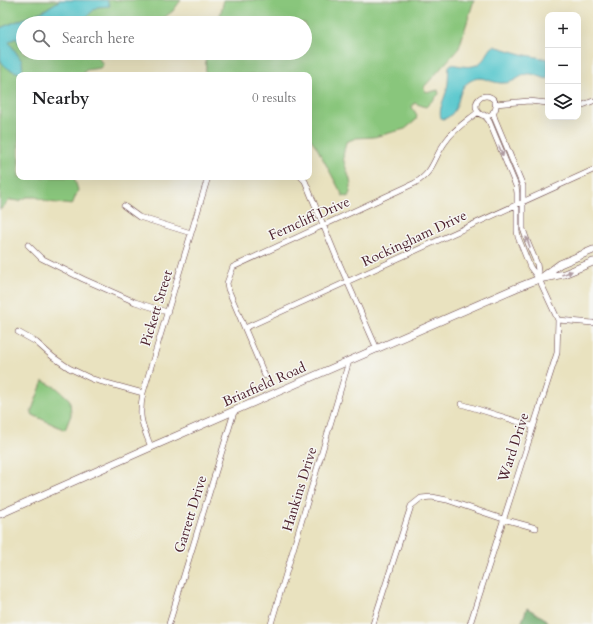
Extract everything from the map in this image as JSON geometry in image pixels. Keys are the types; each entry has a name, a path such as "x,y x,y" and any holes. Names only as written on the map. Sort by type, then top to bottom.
{"main road":[{"name":"Briarfield Road","path":"540,279 560,264 593,250"},
{"name":"Briarfield Road","path":"0,514 540,279 564,274 593,262"}],"street":[{"path":"483,96 490,97 495,104 493,112 495,119 520,178 524,193 524,230 537,264 540,279 530,267 518,237 518,193 516,186 489,121 484,115 478,112 476,106 476,102 483,96"},
{"path":"495,104 529,101 545,103"},
{"path":"581,106 593,101"},
{"name":"Ferncliff Drive","path":"265,376 228,289 227,283 233,267 404,189 423,178 429,173 446,141 460,126 478,112"},
{"path":"484,115 493,112"},
{"name":"Rockingham Drive","path":"245,328 593,170"},
{"name":"Pickett Street","path":"151,447 142,423 140,410 143,393 207,180"},
{"path":"304,180 377,349"},
{"path":"124,206 140,217 191,233"},
{"path":"28,245 40,258 83,279 135,302 167,312"},
{"name":"Ward Drive","path":"470,624 502,519 557,353 558,320 540,279"},
{"path":"558,320 593,323"},
{"path":"18,332 36,342 53,357 69,368 92,378 143,393"},
{"name":"Hankins Drive","path":"271,624 349,361"},
{"path":"461,404 532,426"},
{"name":"Garrett Drive","path":"169,624 234,412"},
{"path":"373,624 411,506 421,498 432,497 447,500 502,519 536,528"}],"green space":[{"path":"0,0 60,0 43,11 30,16 16,16 16,22 0,28"},
{"path":"103,0 181,0 173,11 166,16 70,16"},
{"path":"224,0 474,0 459,48 424,87 425,91 430,92 438,90 439,94 426,107 414,103 412,107 417,115 416,120 405,129 374,137 356,138 346,142 343,159 351,183 348,197 343,196 312,141 312,72 205,72 206,60 312,60 312,16 220,16"},
{"path":"16,35 16,60 100,60 103,65 100,68 86,70 84,72 16,72 16,180 75,180 78,190 72,205 49,202 36,197 27,197 19,201 10,200 0,210 0,38"},
{"path":"43,381 57,388 70,400 71,415 65,430 33,415 31,412"},
{"path":"527,608 544,618 549,624 521,624"}],"water":[{"path":"60,0 107,0 110,6 97,7 87,16 30,16 43,11"},
{"path":"16,22 16,38 9,42 16,52 16,60 22,61 23,72 12,71 1,61 0,28"},
{"path":"494,46 525,55 545,58 545,78 527,74 511,82 499,83 476,78 471,80 463,88 456,108 453,112 444,119 441,118 441,107 448,86 449,66 451,64 471,66 479,64"}]}
